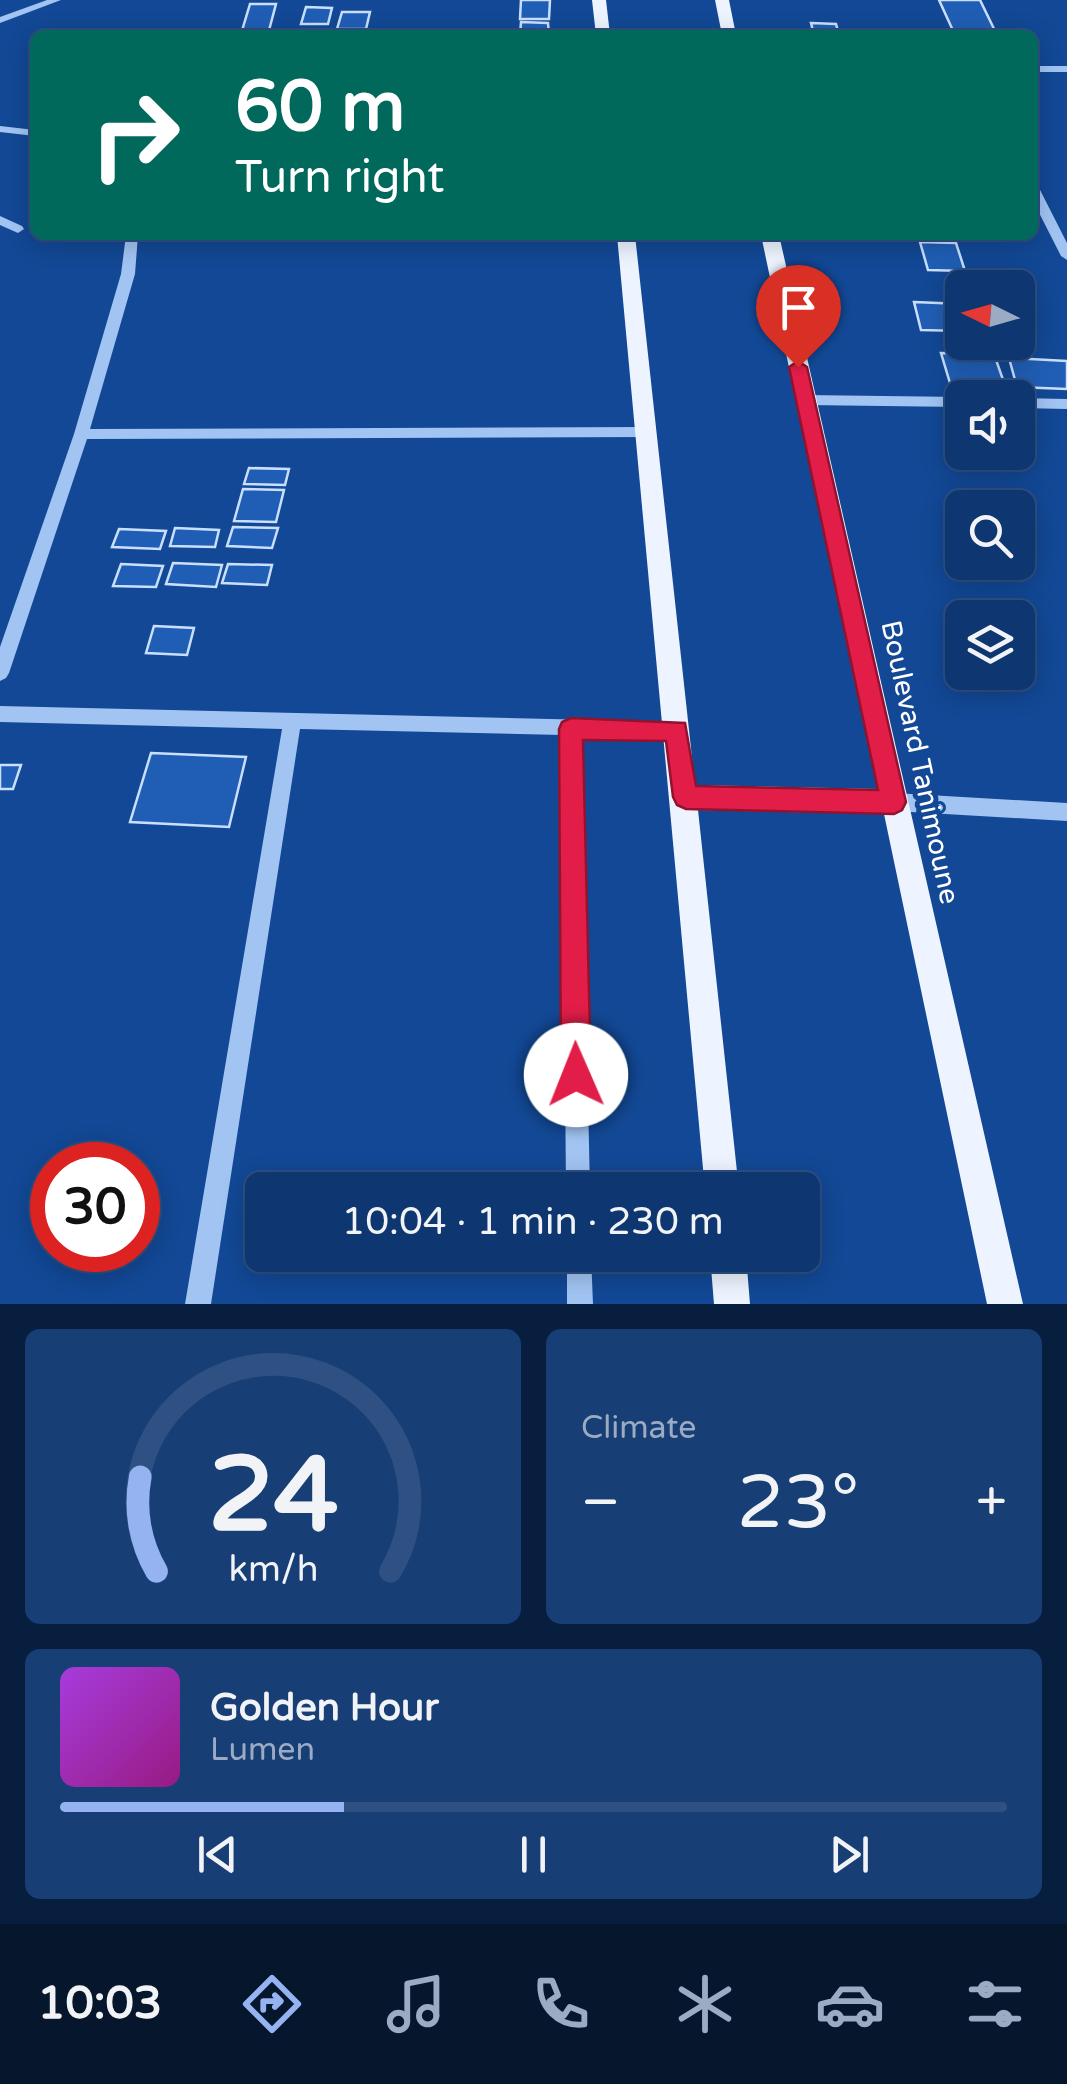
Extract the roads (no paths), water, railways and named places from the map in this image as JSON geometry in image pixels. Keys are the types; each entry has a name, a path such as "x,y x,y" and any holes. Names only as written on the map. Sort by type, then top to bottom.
{"main road":[{"path":"585,0 600,6"},
{"path":"722,0 728,27"},
{"path":"728,27 737,0"},
{"path":"627,240 686,797 720,1172"},
{"name":"Boulevard Tanimoune","path":"771,240 1005,1304"},
{"path":"686,797 894,802"},
{"path":"729,1272 732,1304"}],"street":[{"path":"0,20 56,0"},
{"path":"1038,68 1067,68"},
{"path":"0,130 30,133"},
{"path":"1038,197 1066,251"},
{"path":"0,220 18,229"},
{"path":"0,673 81,434 128,274 131,240"},
{"path":"806,400 945,402"},
{"path":"1035,403 1067,404"},
{"path":"81,434 649,432"},
{"path":"0,714 676,730"},
{"path":"198,1304 292,722"},
{"path":"571,729 578,1172"},
{"path":"894,802 1067,812"},
{"path":"579,1272 580,1304"}]}
